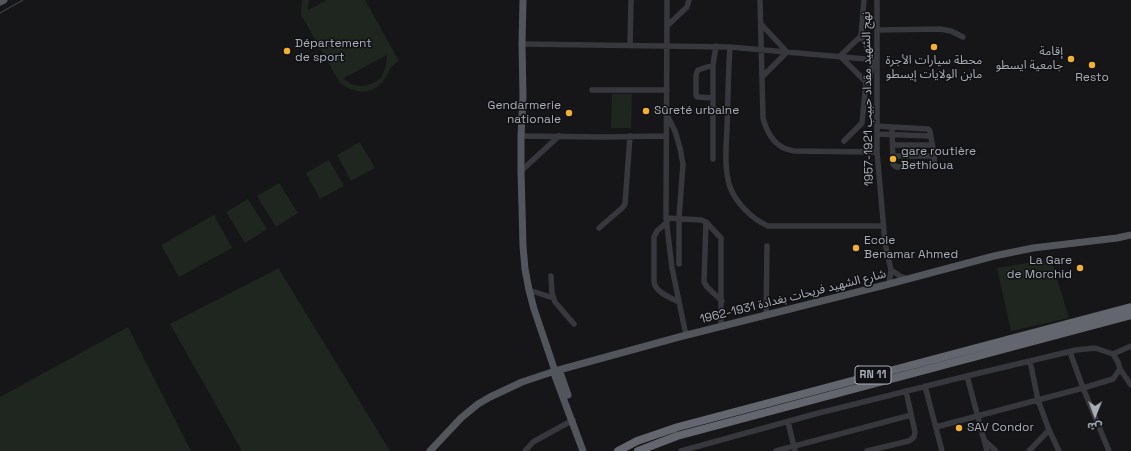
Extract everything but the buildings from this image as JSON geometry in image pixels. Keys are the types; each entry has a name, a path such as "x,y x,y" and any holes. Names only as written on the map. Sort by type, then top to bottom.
{"highway":[{"name":"RN 11","path":"618,451 637,441 678,427 1131,307"},
{"name":"RN 11","path":"638,451 677,436 1131,315"}],"main road":[{"path":"0,2 4,0"},
{"path":"523,0 522,44 524,98 521,136 521,171 525,269 529,290 555,371 560,375 583,451"},
{"name":"شارع الشهيد فريحات بغدادة 1931-1962","path":"430,451 461,418 478,404 522,382 555,371 686,335 994,256 1033,248 1131,235"},
{"path":"574,420 587,451"}],"street":[{"path":"630,45 631,0"},
{"path":"667,0 667,220 670,254 686,335"},
{"path":"667,26 687,7 689,0"},
{"path":"760,0 763,118 766,129 773,139 782,148 794,151 877,152"},
{"path":"844,141 862,123 866,82 870,77 875,59 861,36 864,0"},
{"name":"نهج الشهيد مقداد حبيب 1921-1957","path":"877,0 875,59 877,152 883,226 886,250 891,270"},
{"path":"761,24 787,52"},
{"path":"877,30 940,29 952,31 963,37"},
{"path":"840,56 861,36"},
{"path":"522,44 716,46 875,59"},
{"path":"714,159 713,65 716,46"},
{"path":"730,47 726,148 727,175 730,187 741,204 758,221 768,226 883,226"},
{"path":"762,77 787,52"},
{"path":"840,56 866,82"},
{"path":"713,65 698,70 696,75 697,97 713,98"},
{"path":"592,90 667,90"},
{"path":"666,113 676,131 682,157 679,218 679,264"},
{"path":"877,126 928,129 930,131 935,163 934,165 895,166 893,164 892,127"},
{"path":"877,134 930,136"},
{"path":"521,136 666,136"},
{"path":"521,171 559,136"},
{"path":"599,228 622,208 624,204 630,136"},
{"path":"892,145 932,145"},
{"path":"893,156 934,156"},
{"path":"679,302 658,290 654,285 654,237 656,231 667,220 679,218 701,220 706,222 720,236 722,241 722,326"},
{"path":"706,222 704,282 707,287 722,301"},
{"path":"766,315 767,246"},
{"path":"889,284 891,270 907,279"},
{"path":"551,276 553,298 557,306 574,324"},
{"path":"529,290 553,298"},
{"path":"1112,354 1131,346"},
{"path":"681,451 925,386 1070,352 1095,348 1112,354 1131,385"},
{"path":"1070,352 1083,388 1110,451"},
{"path":"1030,361 1038,400 1049,430 1059,451"},
{"path":"936,428 1113,379 1120,369"},
{"path":"967,376 987,451"},
{"path":"925,386 942,451"},
{"path":"867,451 909,441 914,437 915,432 906,391"},
{"path":"776,451 795,449 911,414"},
{"path":"525,451 533,442 574,420"},
{"path":"788,422 795,449"},
{"path":"1029,451 1049,430"},
{"path":"984,440 996,451"}],"shaded area":[{"path":"302,0 309,0 308,10 327,0 365,0 399,61 391,67 384,80 374,89 363,92 345,87 340,83 301,15","holes":["387,55 386,67 381,77 373,83 357,86 347,82 344,78"]},
{"path":"612,94 632,94 631,128 611,128"},
{"path":"360,142 375,168 351,181 337,155"},
{"path":"329,160 344,186 320,199 306,173"},
{"path":"279,183 298,213 276,227 257,196"},
{"path":"248,199 267,229 245,243 226,212"},
{"path":"214,215 232,248 179,277 161,245"},
{"path":"1051,259 1069,318 1011,331 997,268"},
{"path":"279,268 390,451 242,451 170,324"},
{"path":"128,327 191,451 0,451 0,397"}],"tram line":[{"path":"0,13 23,0"}],"place":[{"name":"محطة سيارات الأجرة مابن الولايات إيسطو","path":"934,47"},
{"name":"Département de sport","path":"287,51"},
{"name":"إقامة جامعية ايسطو","path":"1071,59"},
{"name":"Resto","path":"1092,65"},
{"name":"Sûreté urbaine","path":"646,111"},
{"name":"Gendarmerie nationale","path":"569,113"},
{"name":"gare routière Bethioua","path":"893,159"},
{"name":"Ecole Benamar Ahmed","path":"856,248"},
{"name":"La Gare de Morchid","path":"1080,268"},
{"name":"SAV Condor","path":"959,428"}]}
